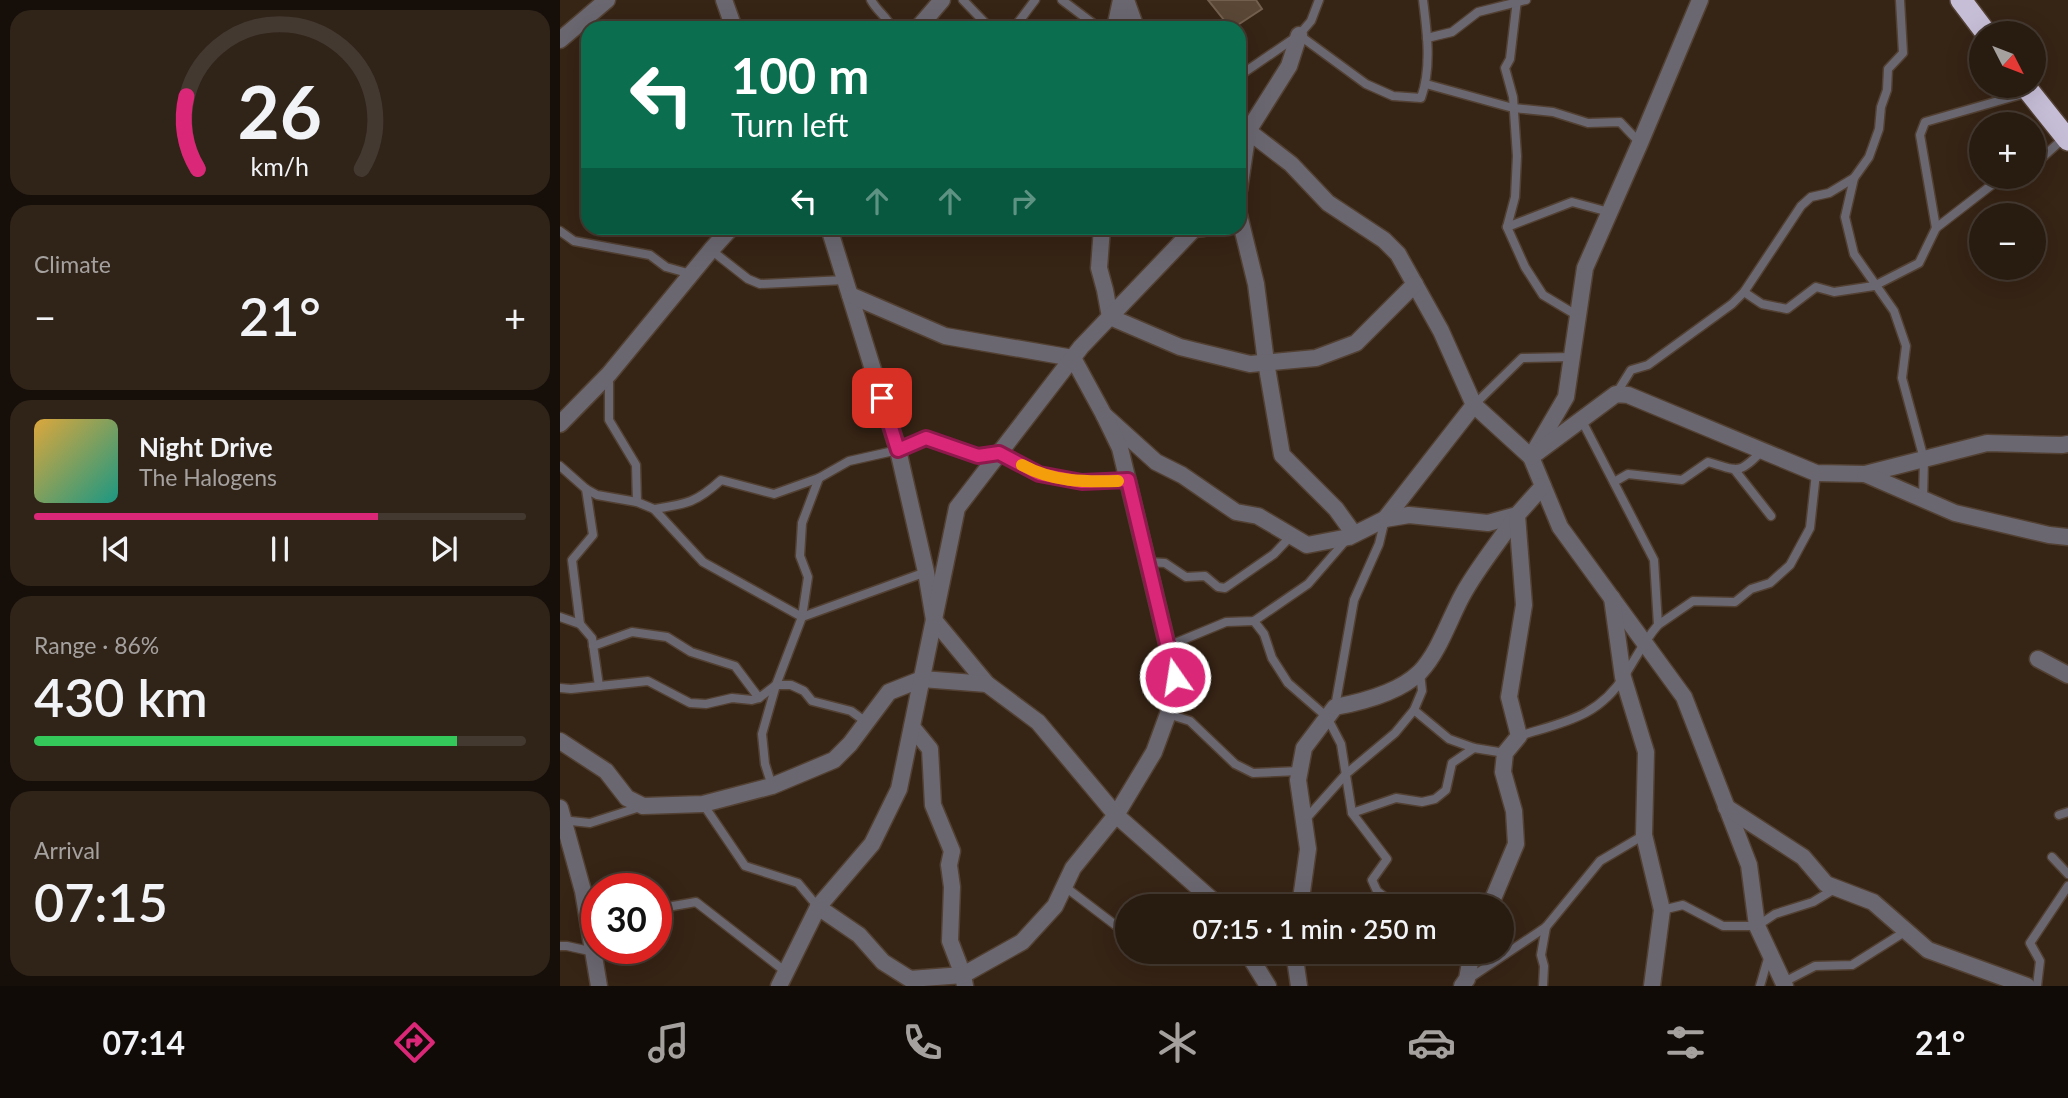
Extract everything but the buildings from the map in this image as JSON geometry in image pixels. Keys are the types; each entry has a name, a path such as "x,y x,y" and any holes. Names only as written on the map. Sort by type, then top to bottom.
{"highway":[{"path":"1961,0 1977,21"},
{"path":"2034,98 2067,138"}],"street":[{"path":"582,21 607,0"},
{"path":"723,0 731,21"},
{"path":"924,21 942,0"},
{"path":"1117,21 1124,0"},
{"path":"1124,0 1133,21"},
{"path":"1531,457 1566,397 1585,268 1700,0"},
{"path":"560,40 581,22"},
{"path":"1246,123 1289,66 1299,35"},
{"path":"1246,129 1291,164 1328,203 1384,240 1398,254 1441,331 1474,405 1531,457 1560,527 1684,697 1749,865 1757,926 1784,984"},
{"path":"561,420 609,374 725,235"},
{"path":"831,235 898,450 926,572 934,620 987,684 1038,722 1116,815 1205,894"},
{"path":"1101,235 1099,268 1110,317"},
{"path":"782,979 818,907 872,844 899,789 957,508 1073,358 1188,235"},
{"path":"1244,235 1256,284 1265,362 1282,455 1336,509 1352,535"},
{"path":"1110,317 1180,347 1250,364 1316,358 1356,343 1415,284"},
{"path":"848,288 945,336 1073,358"},
{"path":"818,907 859,935 883,962 908,983 967,982 1022,942 1055,906 1073,868 1116,815 1154,752 1168,713 1175,677 1120,449 1073,358"},
{"path":"1531,457 1616,394 1628,395 1816,472 1865,474 1987,443 2068,444"},
{"path":"1385,519 1474,405"},
{"path":"1104,415 1156,462 1182,475 1236,512 1258,516 1307,545 1352,535 1385,519 1409,515 1488,523 1517,515"},
{"path":"1865,474 1955,513 2068,537"},
{"path":"1302,894 1308,849 1298,780 1304,748 1331,712 1404,684 1420,672 1432,656 1463,593 1517,515 1543,486"},
{"path":"1495,894 1516,844 1514,811 1503,772 1505,752 1518,736 1509,698 1524,605 1517,515"},
{"path":"1611,596 1623,677 1646,752 1644,835 1662,910 1652,986"},
{"path":"2038,659 2068,675"},
{"path":"560,741 606,771 627,798 643,806 703,804 772,786 834,760 850,744 889,692 922,679 987,684"},
{"path":"912,727 930,749 933,805 953,851 948,865 952,887 950,941 967,982"},
{"path":"1726,807 1803,857 1826,884 1873,902 1928,950 2028,986"},
{"path":"561,816 581,884"},
{"path":"596,964 599,986"},
{"path":"1254,964 1268,986"},
{"path":"1296,964 1299,986"},
{"path":"1465,983 1469,964"}],"lane":[{"path":"872,0 877,10 888,21"},
{"path":"963,0 982,21"},
{"path":"1019,21 1035,0"},
{"path":"1062,0 1090,21"},
{"path":"1246,71 1299,35 1311,21 1319,0"},
{"path":"1299,35 1366,84 1394,96 1421,98 1426,84 1427,38 1423,0"},
{"path":"1900,0 1903,53 1888,69 1887,90 1881,107 1879,129 1869,157 1854,178 1845,217 1854,254 1894,312 1906,346 1902,378 1924,459 1923,499"},
{"path":"1427,38 1452,32 1478,12 1520,1 1510,59 1505,68 1513,97 1517,156 1515,197 1507,227 1525,267 1543,295 1578,316"},
{"path":"1426,84 1513,107 1553,112 1588,123 1620,122 1640,144"},
{"path":"1936,228 1920,135 1925,122 1999,98"},
{"path":"2046,155 2067,138"},
{"path":"1616,394 1631,370 1648,365 1732,304 1744,292 1801,206 1811,197 1829,193 1854,178"},
{"path":"1744,292 1762,304 1787,309 1816,287 1834,292 1874,286 1919,263 1936,228 1986,189"},
{"path":"1507,227 1572,202 1609,212"},
{"path":"560,230 574,241 650,256 666,267 692,274"},
{"path":"711,250 748,279 760,284 848,288"},
{"path":"1474,405 1522,358 1572,357"},
{"path":"609,374 610,419 636,465 637,502"},
{"path":"1581,419 1654,560 1658,625"},
{"path":"654,509 683,505 704,495 721,480 774,494 819,478 849,461 898,450 926,438 978,456 999,453 1039,474 1082,482 1128,480"},
{"path":"1614,482 1628,474 1682,480 1708,461 1734,469 1745,468 1762,451"},
{"path":"560,466 597,495 637,502 654,509 703,562 802,617 926,572"},
{"path":"1734,469 1771,516"},
{"path":"1518,736 1586,715 1605,700 1623,677 1644,640 1658,625 1693,601 1735,602 1751,589 1770,583 1790,565 1810,528 1816,472"},
{"path":"772,786 765,765 762,734 776,685 802,617 808,577 800,556 802,523 819,478"},
{"path":"580,624 572,560 593,535 586,489"},
{"path":"1381,894 1372,880 1387,859 1352,813 1341,744 1331,712 1354,600 1379,544 1385,519"},
{"path":"1168,646 1226,622 1254,621 1308,584 1352,535"},
{"path":"1148,562 1165,563 1186,577 1205,576 1218,587 1225,588 1274,554 1291,536"},
{"path":"560,617 580,624 592,638 599,686"},
{"path":"1254,621 1264,634 1272,658 1288,683 1331,712"},
{"path":"593,646 632,632 667,637 691,652 735,666 760,698"},
{"path":"1304,821 1346,774 1395,733 1414,710 1422,691 1420,672"},
{"path":"560,688 648,681 690,703 706,704 733,698 752,700 760,698 776,685 792,685 804,691 813,701 851,711 866,722"},
{"path":"1414,710 1449,739 1474,748 1505,752"},
{"path":"1168,713 1190,721 1235,764 1253,773 1300,771"},
{"path":"1352,813 1396,798 1422,802 1435,799 1446,790 1452,763 1474,748"},
{"path":"703,804 745,866 798,883 818,907"},
{"path":"561,816 590,823 643,806"},
{"path":"1465,983 1546,927 1600,861 1644,835"},
{"path":"2052,857 2068,874"},
{"path":"1065,886 1115,925"},
{"path":"2037,986 2040,961 2030,943 2068,886"},
{"path":"1662,910 1683,905 1723,926 1757,926 1775,914 1813,902 1836,888"},
{"path":"1199,894 1202,891"},
{"path":"672,905 696,902 782,979"},
{"path":"1543,986 1544,966 1541,955 1546,927"},
{"path":"1784,984 1815,966 1852,965 1906,931"},
{"path":"560,946 581,949"},
{"path":"1760,986 1770,953"}],"slow traffic":[{"path":"1022,465 1039,474 1082,482 1118,481"}],"route":[{"path":"882,398 898,450 926,438 978,456 999,453 1039,474 1082,482 1128,480 1175,677"}]}
